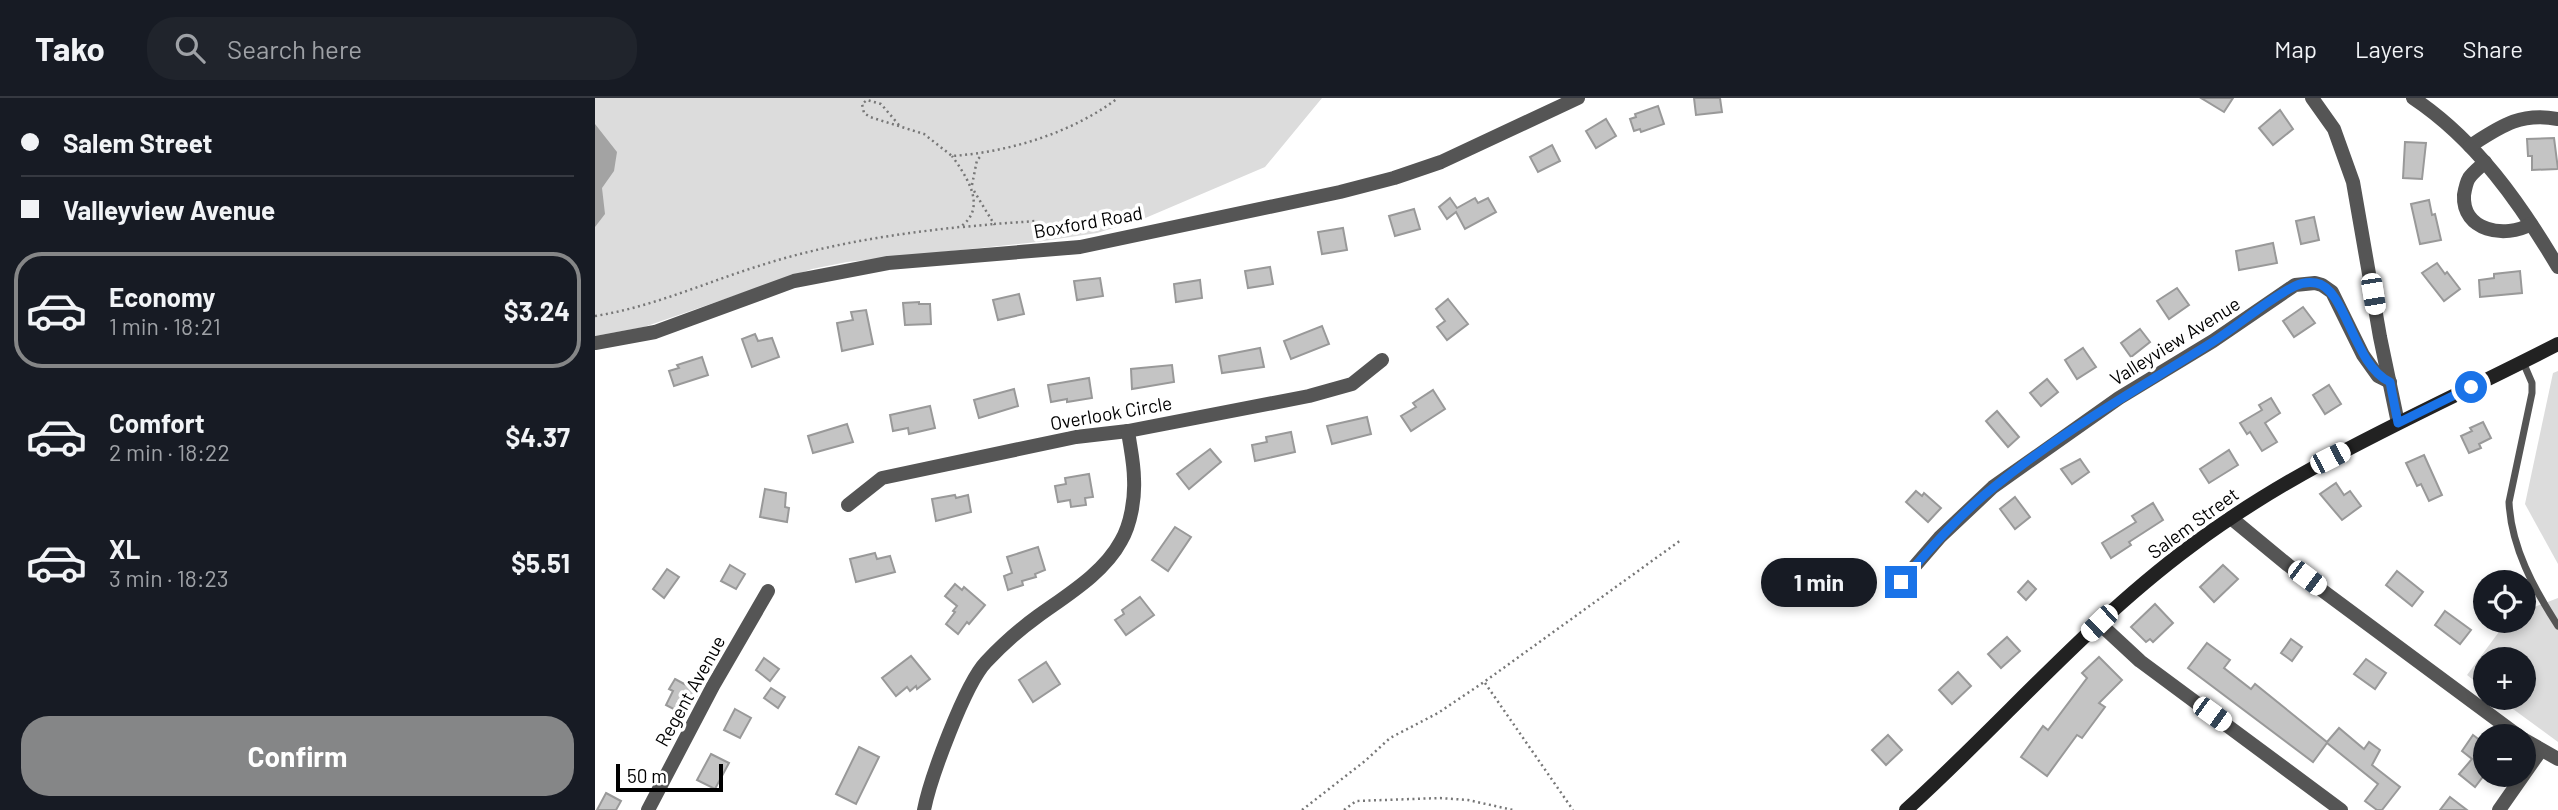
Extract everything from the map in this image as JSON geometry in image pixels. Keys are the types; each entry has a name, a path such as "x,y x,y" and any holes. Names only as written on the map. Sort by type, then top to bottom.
{"main road":[{"name":"Salem Street","path":"1906,810 2099,623 2190,547 2231,518 2330,458 2558,344"}],"street":[{"name":"Boxford Road","path":"595,343 655,332 794,281 888,263 1080,247 1341,192 1441,162 1578,98"},
{"path":"2312,98 2334,129 2353,182 2398,423"},
{"path":"2413,98 2470,146 2498,177 2558,267"},
{"path":"2470,146 2506,122 2543,117 2558,119"},
{"path":"2485,162 2468,179 2465,189 2464,202 2470,218 2492,231 2519,230 2531,224"},
{"name":"Valleyview Avenue","path":"1901,582 1940,537 1993,488 2119,398 2213,341 2295,285 2315,283 2332,292 2363,355 2378,376 2390,382"},
{"name":"Overlook Circle","path":"848,505 882,478 1076,438 1128,431 1309,396 1352,384 1382,360"},
{"path":"924,810 927,794 953,726 984,664 1035,618 1069,595 1098,569 1123,539 1129,519 1134,480 1128,431"},
{"path":"2231,518 2288,565 2503,724"},
{"name":"Regent Avenue","path":"648,810 713,686 768,591"},
{"path":"2099,623 2140,662 2341,810"},
{"path":"2536,747 2558,759"},
{"path":"2500,810 2541,750"}],"lane":[{"path":"2523,362 2532,383 2532,393 2509,502 2510,519 2524,565 2537,594 2558,626"}],"path":[{"path":"952,156 984,153 1028,141 1082,122 1118,98"},
{"path":"899,125 881,104 867,100 862,104 864,113 870,117 924,134 952,156 994,224"},
{"path":"960,227 969,221 974,211 975,198 971,187 977,160 984,153"},
{"path":"595,316 839,244 960,227 1036,221"},
{"path":"1302,810 1390,738 1438,713 1484,682 1681,540"},
{"path":"1484,682 1573,810"},
{"path":"1344,810 1356,801 1440,798 1468,800 1513,810"}],"shaded area":[{"path":"595,98 1322,98 1265,167 1143,219 1097,233 847,262 812,269 644,327 595,336"},
{"path":"595,124 617,152 614,171 602,188 605,214 595,227"},
{"path":"2558,371 2558,564 2525,504 2553,373"},
{"path":"2558,598 2558,742 2514,710 2536,710 2536,647 2488,647 2498,633 2536,633 2536,606"},
{"path":"2473,667 2473,680 2467,675"}],"building":[{"path":"1694,98 1720,98 1722,112 1696,115"},
{"path":"2201,98 2233,98 2224,112"},
{"path":"1658,106 1664,124 1641,132 1640,129 1634,131 1630,119 1636,117 1635,114"},
{"path":"2280,110 2293,129 2273,145 2259,128"},
{"path":"1606,119 1616,136 1596,148 1586,131"},
{"path":"2554,138 2558,169 2532,170 2532,156 2528,156 2527,139"},
{"path":"2405,142 2426,143 2422,179 2403,178"},
{"path":"1552,145 1560,161 1538,172 1530,157"},
{"path":"1450,198 1457,208 1475,198 1478,203 1488,198 1496,212 1465,229 1456,212 1447,219 1439,207"},
{"path":"2429,200 2441,240 2420,244 2411,204"},
{"path":"1414,209 1420,229 1395,236 1389,216"},
{"path":"2314,217 2319,240 2301,244 2296,221"},
{"path":"1343,228 1347,250 1322,254 1318,232"},
{"path":"2273,243 2277,263 2239,270 2236,251"},
{"path":"2437,263 2460,289 2444,301 2422,273"},
{"path":"1270,267 1273,284 1248,288 1245,271"},
{"path":"2520,271 2522,293 2480,297 2479,280 2494,278 2494,274"},
{"path":"1100,278 1103,296 1077,300 1074,281"},
{"path":"1200,280 1202,298 1176,302 1174,284"},
{"path":"2177,288 2189,305 2169,319 2157,301"},
{"path":"1019,294 1024,314 998,320 993,300"},
{"path":"1448,299 1468,324 1447,340 1437,327 1445,321 1436,309"},
{"path":"903,303 930,304 931,324 905,325"},
{"path":"2303,307 2315,323 2294,337 2283,321"},
{"path":"866,310 873,344 842,351 837,323 853,320 851,312"},
{"path":"1322,326 1329,344 1291,359 1284,341"},
{"path":"2140,329 2150,342 2131,357 2121,343"},
{"path":"755,334 758,341 772,338 779,357 752,367 742,339"},
{"path":"1260,348 1264,367 1222,373 1219,356"},
{"path":"2083,348 2096,367 2077,379 2065,360"},
{"path":"702,357 708,375 674,386 669,371 679,368 677,365"},
{"path":"1172,365 1174,382 1132,389 1131,369"},
{"path":"1089,378 1092,398 1051,402 1048,385"},
{"path":"2047,379 2058,392 2041,406 2030,393"},
{"path":"2329,385 2341,404 2325,414 2313,395"},
{"path":"1014,389 1018,406 979,418 974,400"},
{"path":"1433,390 1445,409 1411,431 1401,416 1416,407 1413,403"},
{"path":"2271,398 2280,413 2265,423 2277,442 2262,451 2250,432 2247,434 2240,423 2262,410 2259,405"},
{"path":"930,406 935,428 909,434 908,428 893,431 890,415"},
{"path":"1997,411 2019,437 2008,447 1986,421"},
{"path":"1367,417 1371,434 1332,444 1327,426"},
{"path":"2483,422 2491,438 2479,444 2481,448 2469,453 2461,436"},
{"path":"847,424 853,442 813,453 808,436"},
{"path":"1291,432 1295,452 1255,461 1252,445 1267,442 1266,437"},
{"path":"1210,449 1221,462 1189,489 1177,474"},
{"path":"2229,450 2238,465 2209,483 2200,469"},
{"path":"2424,455 2442,495 2429,501 2421,484 2417,486 2406,463"},
{"path":"2080,459 2089,472 2072,484 2061,469"},
{"path":"1089,474 1093,497 1085,498 1086,505 1071,507 1070,500 1058,502 1055,486 1066,484 1065,478"},
{"path":"2336,483 2344,495 2350,491 2361,506 2342,520 2320,494"},
{"path":"765,489 786,493 785,507 789,508 787,522 760,517"},
{"path":"1916,491 1922,496 1924,493 1941,508 1928,522 1906,502"},
{"path":"955,495 956,498 968,495 971,512 936,521 932,499"},
{"path":"2015,497 2030,517 2015,529 2000,509"},
{"path":"2153,503 2163,520 2129,542 2131,545 2111,558 2102,543 2136,522 2132,516"},
{"path":"1175,527 1191,537 1168,571 1152,560"},
{"path":"1038,547 1045,570 1035,574 1036,577 1022,581 1023,585 1008,590 1004,576 1012,573 1007,557"},
{"path":"875,553 877,559 890,556 895,572 856,582 850,559"},
{"path":"730,565 745,574 736,589 721,581"},
{"path":"2223,565 2238,579 2214,602 2200,587"},
{"path":"667,569 679,577 664,598 653,589"},
{"path":"2397,571 2423,592 2412,606 2386,585"},
{"path":"2028,581 2036,589 2026,600 2018,592"},
{"path":"955,584 962,590 964,587 985,605 958,634 946,624 957,606 945,596"},
{"path":"1140,597 1154,615 1126,635 1115,620 1124,614 1122,610"},
{"path":"2155,604 2173,623 2153,642 2150,639 2146,642 2131,627"},
{"path":"2445,611 2471,630 2460,644 2435,625"},
{"path":"2007,637 2020,651 2001,668 1988,654"},
{"path":"2291,639 2302,647 2292,661 2281,653"},
{"path":"2207,643 2230,660 2224,668 2251,689 2255,684 2327,742 2339,728 2364,749 2369,742 2380,750 2372,765 2400,787 2382,810 2377,810 2365,801 2378,784 2327,743 2313,762 2188,668"},
{"path":"911,656 930,679 917,689 916,686 910,691 907,687 896,696 882,678"},
{"path":"2099,657 2122,680 2099,703 2105,707 2082,738 2077,735 2047,776 2021,757 2043,726 2048,730 2087,678 2082,673"},
{"path":"764,658 779,669 770,681 756,670"},
{"path":"2366,659 2386,673 2375,689 2354,674"},
{"path":"1046,662 1060,684 1033,702 1019,680"},
{"path":"1958,672 1971,686 1952,704 1939,690"},
{"path":"675,679 699,692 694,701 689,699 681,713 666,705 673,691 669,689"},
{"path":"771,688 785,697 778,708 764,698"},
{"path":"735,709 751,718 740,738 724,730"},
{"path":"1888,735 1902,750 1886,765 1872,750"},
{"path":"2473,735 2473,785 2459,774 2472,759 2462,751"},
{"path":"859,747 879,757 856,804 836,794"},
{"path":"711,754 729,763 715,789 697,780"},
{"path":"606,793 621,801 616,810 597,810"},
{"path":"2450,797 2467,810 2440,810"}],"route":[{"path":"1901,582 1940,537 1993,488 2119,398 2213,341 2295,285 2315,283 2332,292 2363,355 2378,376 2390,382 2398,423 2471,387"}]}
